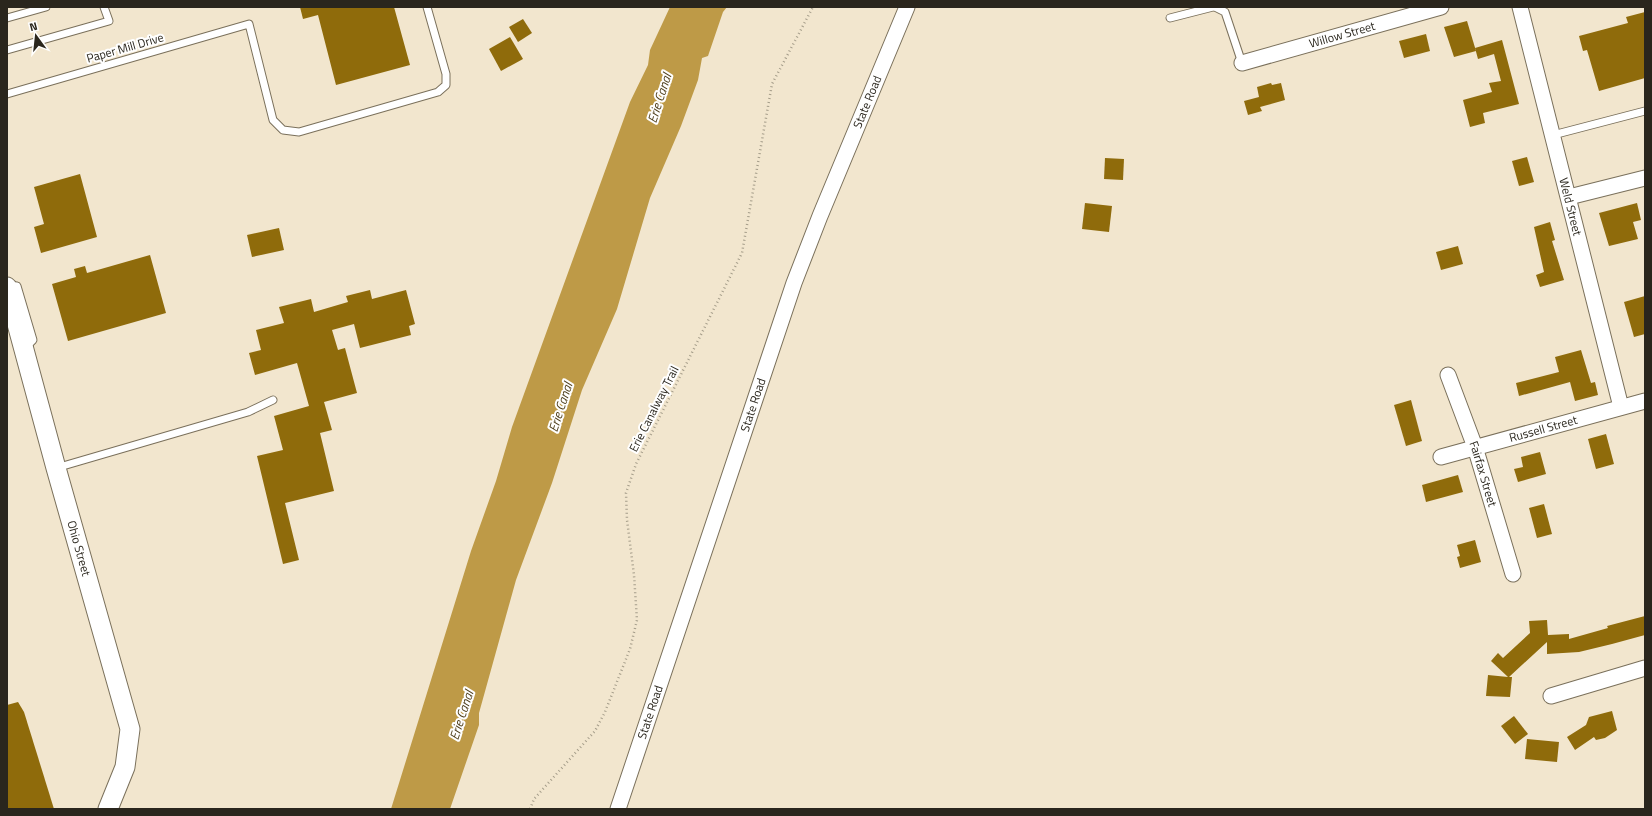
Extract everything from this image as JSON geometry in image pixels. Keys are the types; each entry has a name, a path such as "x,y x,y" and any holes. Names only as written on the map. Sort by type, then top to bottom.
{"street":[{"name":"State Road","path":"618,809 794,283 820,216 907,7"},
{"name":"Willow Street","path":"1242,63 1441,7"},
{"name":"Weld Street","path":"1520,7 1621,407"},
{"path":"1569,197 1645,178"},
{"name":"Ohio Street","path":"7,286 56,468 130,729 125,767 108,809"},
{"name":"Fairfax Street","path":"1448,376 1474,447 1512,574"},
{"name":"Russell Street","path":"1441,457 1645,401"},
{"path":"1551,696 1645,668"}],"lane":[{"path":"7,18 46,7"},
{"path":"7,50 108,21 104,7"},
{"name":"Paper Mill Drive","path":"7,94 249,24 274,120 283,130 299,132 438,92 446,85 446,74 427,7"},
{"path":"1170,18 1214,7 1225,12 1242,63"},
{"path":"1553,135 1645,111"},
{"path":"56,468 248,412 273,400"}],"path":[{"name":"Erie Canalway Trail","path":"530,809 534,799 595,731 605,712 630,649 637,620 634,574 627,520 626,493 636,464 742,253 772,84 813,7"}],"water":[{"name":"Erie Canal","path":"670,7 727,7 723,12 708,56 702,58 698,80 681,126 650,198 617,309 582,390 552,483 516,580 479,713 479,725 450,809 391,809 471,551 496,481 512,427 630,102 648,65 650,50"}],"building":[{"path":"300,7 394,7 410,65 336,85 318,15 303,19"},
{"path":"1645,12 1645,78 1599,91 1587,50 1583,51 1579,36 1628,23 1626,17"},
{"path":"523,19 532,33 518,42 509,27"},
{"path":"1467,21 1476,51 1454,57 1444,27"},
{"path":"1426,34 1430,51 1404,58 1399,41"},
{"path":"510,37 523,59 501,71 489,49"},
{"path":"1502,40 1519,104 1483,113 1485,123 1470,127 1463,100 1492,92 1489,83 1501,81 1494,54 1478,59 1475,48"},
{"path":"1271,83 1272,85 1281,83 1285,100 1260,107 1262,111 1248,115 1244,101 1259,97 1257,87"},
{"path":"1527,157 1534,182 1519,186 1512,161"},
{"path":"1105,158 1124,159 1123,180 1104,179"},
{"path":"80,174 97,237 41,253 34,227 44,224 34,187"},
{"path":"1085,203 1112,206 1109,232 1082,229"},
{"path":"1637,203 1641,220 1633,222 1638,239 1609,246 1599,213"},
{"path":"1550,222 1555,240 1552,241 1564,280 1540,287 1536,275 1544,272 1534,227"},
{"path":"279,228 284,250 252,257 247,235"},
{"path":"1458,246 1463,264 1441,270 1436,252"},
{"path":"150,255 166,313 68,341 52,284 76,277 74,269 85,266 87,273"},
{"path":"370,290 372,299 406,290 415,324 409,326 411,335 360,348 354,324 332,330 338,350 345,348 357,393 324,402 332,430 320,433 334,491 285,503 299,560 283,564 257,456 283,450 274,416 309,406 297,363 255,375 249,353 261,350 256,330 284,323 279,307 311,299 314,312 348,302 346,296"},
{"path":"1645,296 1645,334 1634,337 1624,302"},
{"path":"1581,350 1591,383 1595,382 1598,395 1575,401 1570,382 1519,396 1516,383 1559,372 1555,357"},
{"path":"1411,400 1422,441 1406,446 1394,405"},
{"path":"1606,434 1614,464 1596,469 1588,439"},
{"path":"1540,452 1546,474 1518,482 1514,469 1523,467 1521,457"},
{"path":"1458,475 1463,492 1426,502 1422,485"},
{"path":"1544,504 1552,534 1537,538 1529,508"},
{"path":"1475,540 1481,562 1460,568 1457,557 1460,556 1457,545"},
{"path":"1645,616 1645,635 1612,644 1579,652 1547,654 1547,642 1509,677 1512,677 1510,697 1486,696 1488,675 1508,677 1491,661 1498,653 1503,658 1530,633 1529,621 1547,620 1548,635 1569,634 1569,639 1608,628 1607,626"},
{"path":"18,702 24,712 54,809 7,809 7,705"},
{"path":"1612,711 1617,730 1605,738 1596,740 1594,737 1575,750 1567,737 1586,725 1589,717"},
{"path":"1514,716 1528,734 1515,744 1501,726"},
{"path":"1527,739 1559,742 1557,762 1525,759"}]}
